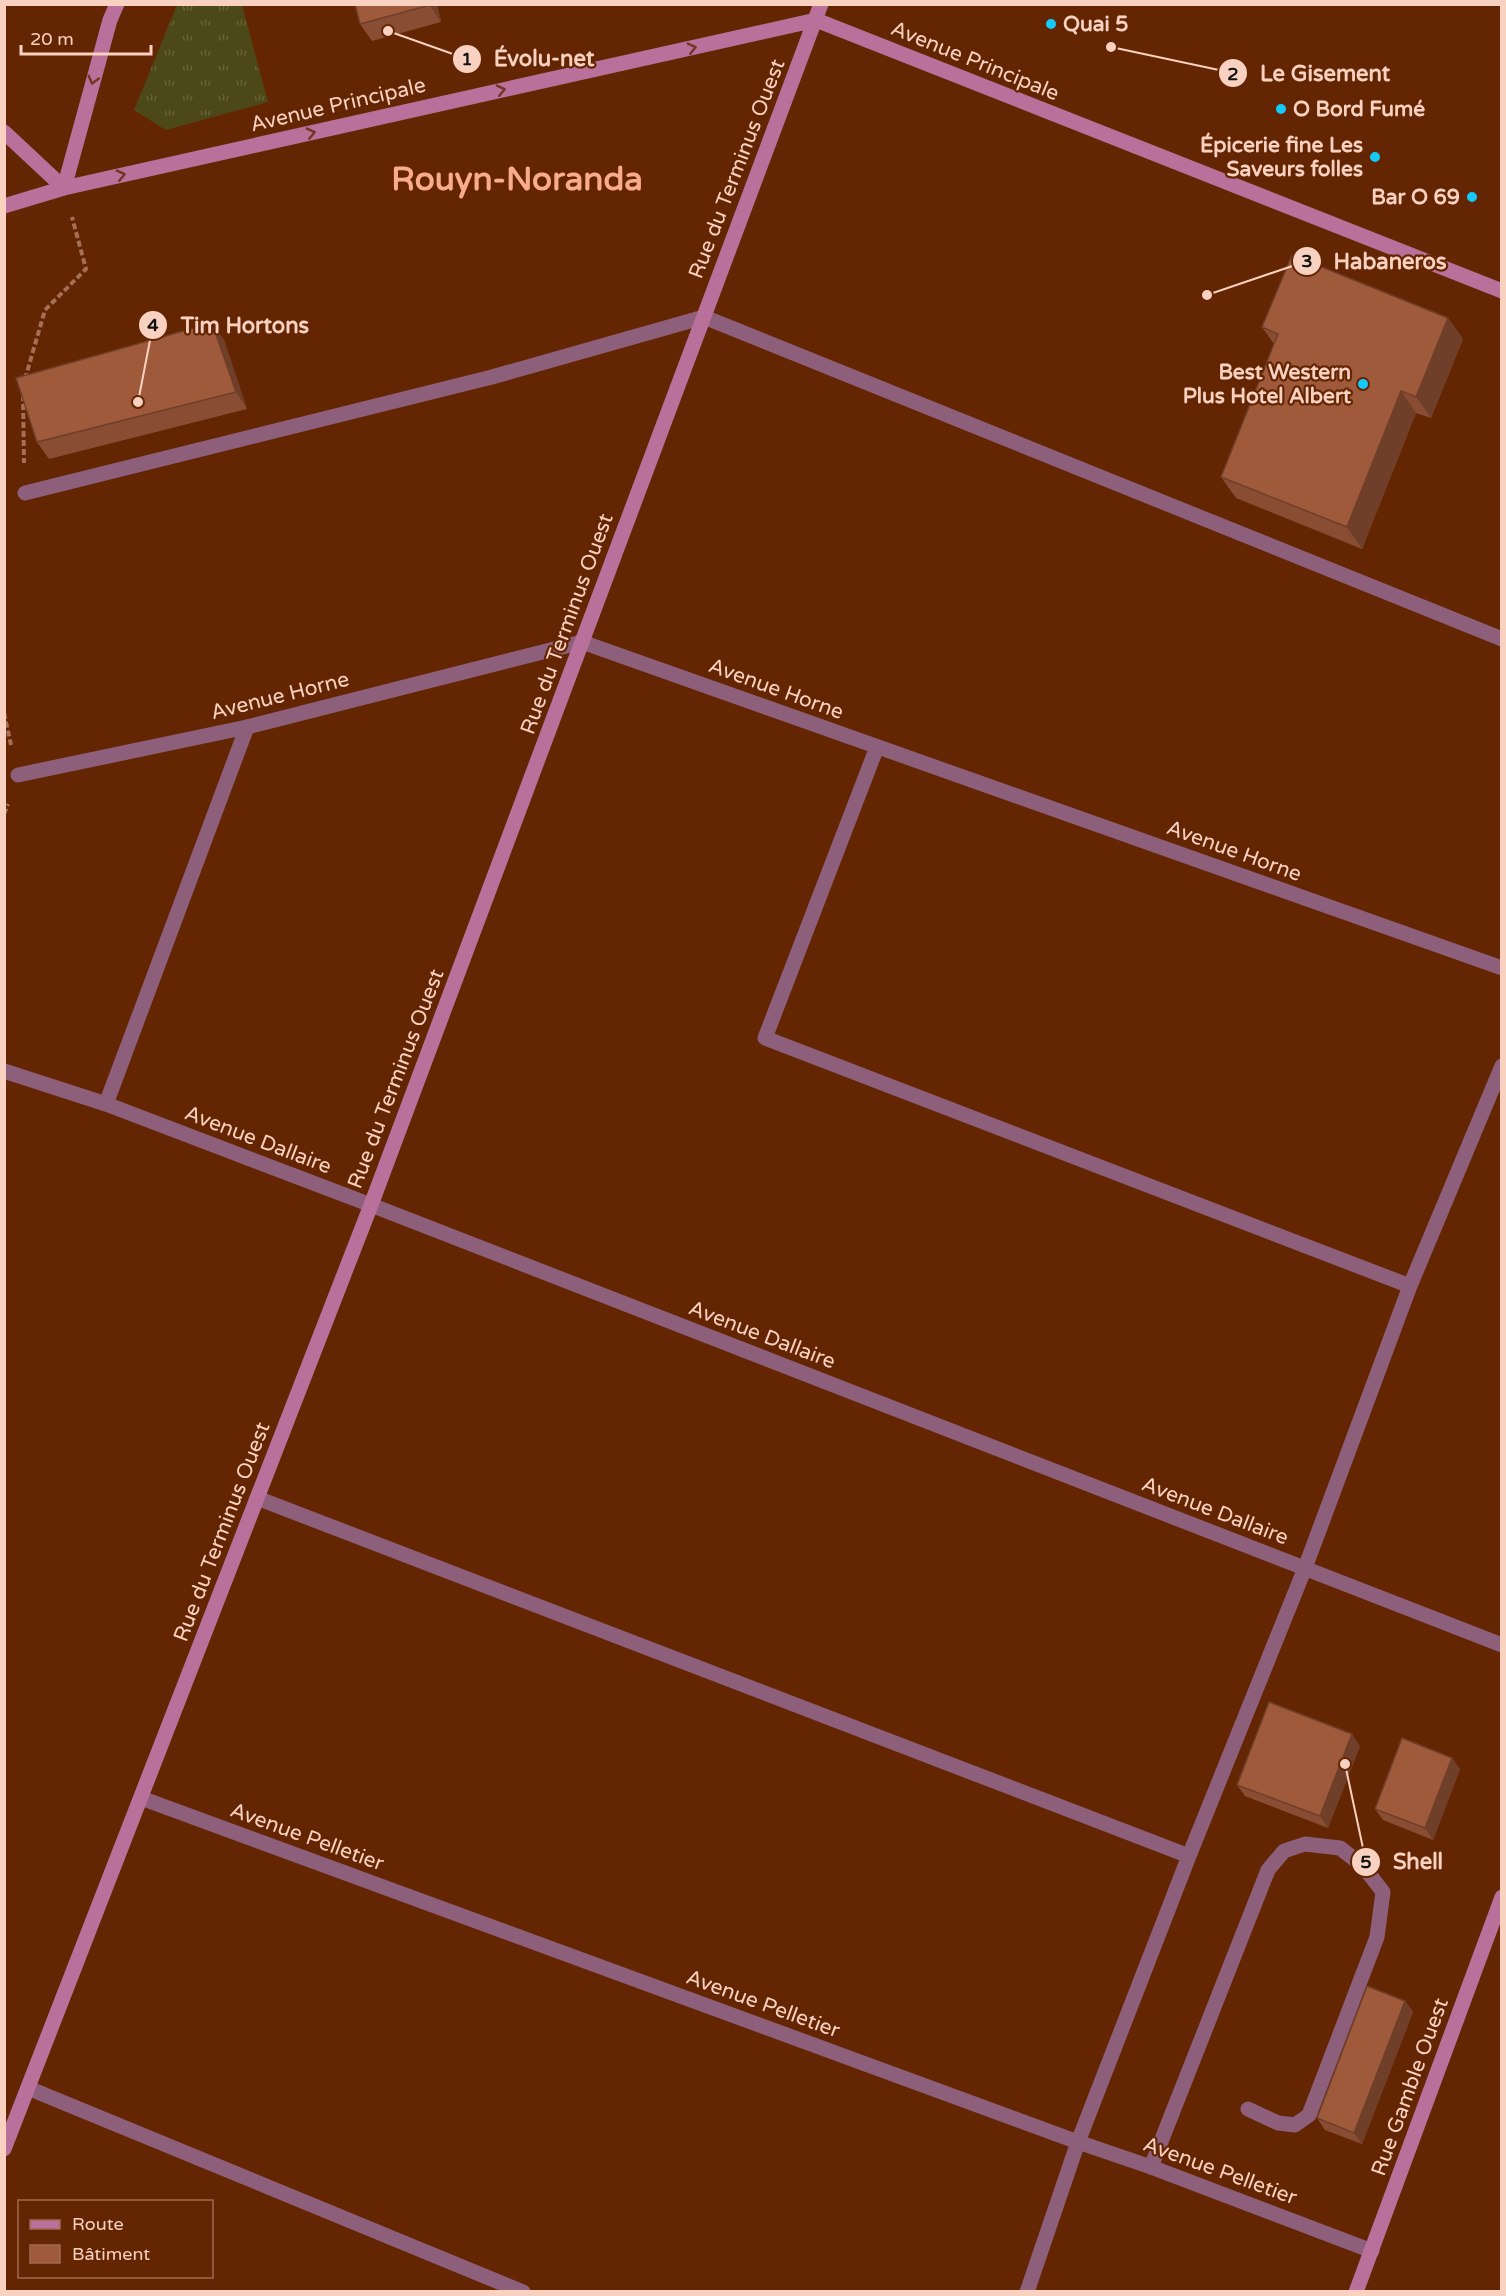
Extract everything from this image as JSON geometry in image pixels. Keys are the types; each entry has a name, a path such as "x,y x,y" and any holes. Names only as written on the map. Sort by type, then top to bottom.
{"street":[{"path":"4,132 64,188 110,20 117,4"},
{"name":"Rue du Terminus Ouest","path":"4,2149 371,1206 821,4"},
{"name":"Avenue Principale","path":"4,206 64,188 816,20 1502,291"},
{"path":"25,493 492,377 704,317 1502,639"},
{"name":"Avenue Horne","path":"18,775 247,727 582,642 1502,968"},
{"path":"106,1104 247,727"},
{"path":"877,747 765,1038 1410,1286"},
{"path":"1027,2292 1078,2142 1189,1856 1305,1568 1410,1286 1502,1066"},
{"name":"Avenue Dallaire","path":"4,1071 106,1104 1502,1645"},
{"path":"257,1498 1189,1856"},
{"name":"Avenue Pelletier","path":"141,1798 1372,2250"},
{"path":"1151,2168 1268,1870 1284,1851 1305,1844 1340,1848 1363,1866 1383,1892 1377,1937 1309,2115 1295,2125 1278,2123 1248,2109"},
{"name":"Rue Gamble Ouest","path":"1356,2292 1502,1897"},
{"path":"28,2088 523,2292"}],"path":[{"path":"25,493 23,388 45,310 86,269 64,188"}],"green space":[{"path":"177,5 242,5 268,102 166,130 134,110"}],"building":[{"path":"355,4 429,4 430,5 360,24"},
{"name":"Best Western Plus Hotel Albert","path":"1292,255 1448,318 1416,397 1401,391 1347,527 1221,477 1278,334 1262,327"},
{"path":"212,323 236,392 37,442 16,378"},
{"path":"1269,1702 1352,1734 1320,1816 1237,1785"},
{"path":"1402,1738 1452,1758 1425,1828 1375,1809"},
{"path":"1367,1986 1405,2001 1354,2133 1317,2118"}],"place":[{"name":"Quai 5","path":"1051,24"},
{"name":"Évolu-net","path":"388,31"},
{"name":"Le Gisement","path":"1111,47"},
{"name":"O Bord Fumé","path":"1281,109"},
{"name":"Épicerie fine Les Saveurs folles","path":"1375,157"},
{"name":"Bar O 69","path":"1472,197"},
{"name":"Habaneros","path":"1207,295"},
{"name":"Best Western Plus Hotel Albert","path":"1363,384"},
{"name":"Tim Hortons","path":"138,402"},
{"name":"Shell","path":"1345,1764"}],"district":[{"name":"Rouyn-Noranda","path":"517,179"}]}
